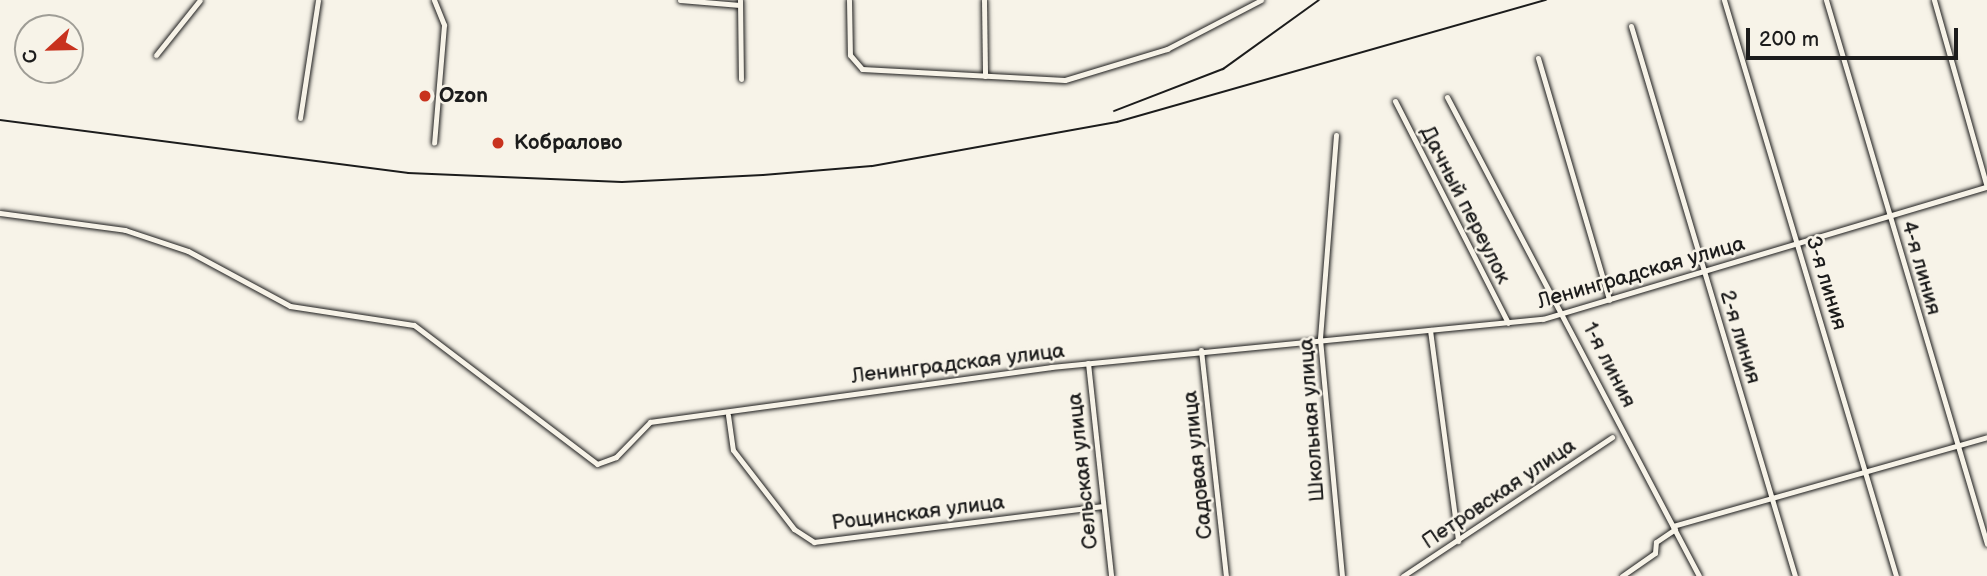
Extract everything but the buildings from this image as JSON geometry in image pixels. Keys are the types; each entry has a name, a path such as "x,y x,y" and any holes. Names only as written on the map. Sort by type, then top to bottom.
{"street":[{"path":"156,55 200,0"},
{"path":"300,118 318,0"},
{"path":"434,0 444,25 434,144"},
{"path":"680,0 740,3 741,79"},
{"path":"849,0 850,55 862,69 1083,79 1167,49 1261,0"},
{"path":"984,0 985,76"},
{"path":"1245,0 1249,7"},
{"name":"3-я линия","path":"1724,0 1896,576"},
{"name":"4-я линия","path":"1826,0 1987,544"},
{"path":"1934,0 1987,187"},
{"name":"2-я линия","path":"1631,26 1794,576"},
{"path":"1538,58 1609,300"},
{"name":"1-я линия","path":"1447,97 1564,313 1699,576"},
{"name":"Дачный переулок","path":"1395,101 1508,323"},
{"name":"Школьная улица","path":"1336,135 1320,339 1342,576"},
{"name":"Ленинградская улица","path":"0,213 125,230 188,251 290,306 414,326 597,464 616,457 650,422 728,415 1088,363 1508,323 1564,313 1987,187"},
{"path":"1430,330 1458,541"},
{"name":"Садовая улица","path":"1201,351 1226,576"},
{"name":"Сельская улица","path":"1088,363 1101,506 1111,576"},
{"name":"Рощинская улица","path":"728,415 733,450 794,529 814,542 1101,506"},
{"name":"Петровская улица","path":"1403,576 1612,437"},
{"path":"1622,576 1655,553 1656,542 1674,527 1987,437"}],"railway":[{"path":"1114,111 1223,69 1319,0"},
{"path":"0,120 408,173 622,182 763,175 872,166 1117,122 1546,0"}],"place":[{"name":"Ozon","path":"425,96"},
{"name":"Кобралово","path":"498,143"}]}
